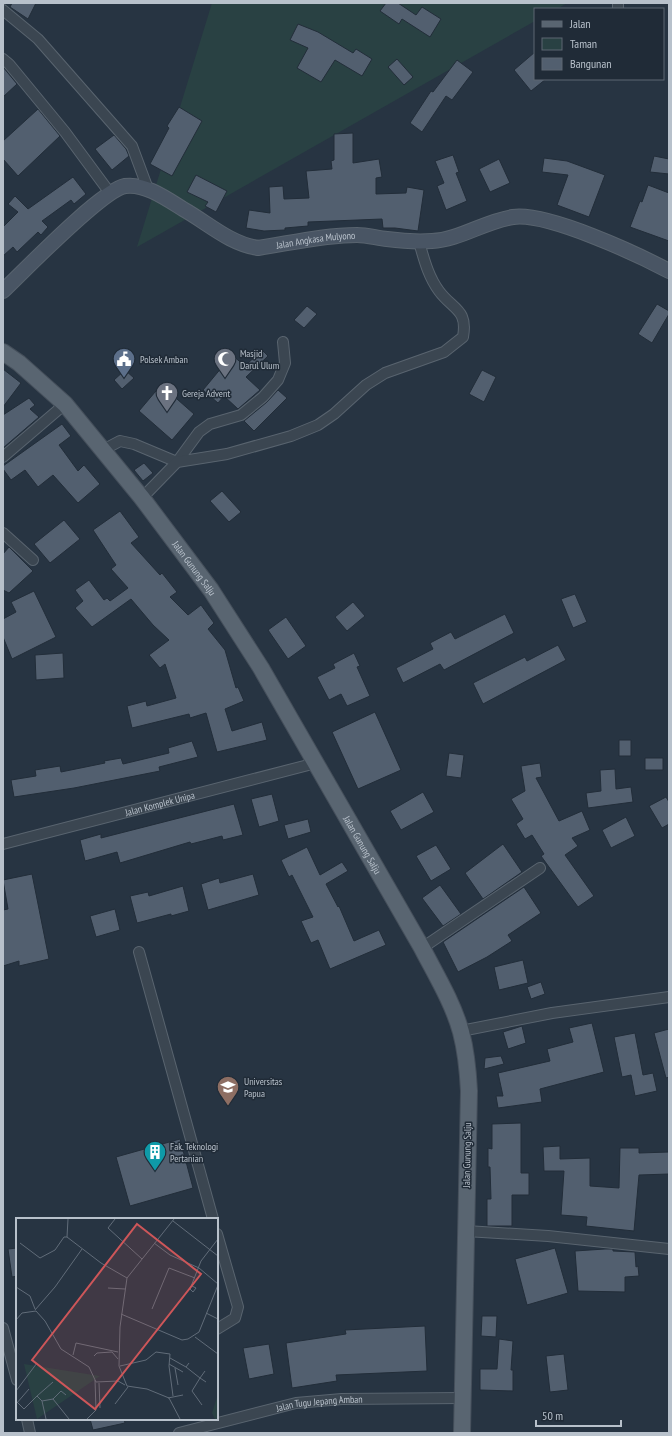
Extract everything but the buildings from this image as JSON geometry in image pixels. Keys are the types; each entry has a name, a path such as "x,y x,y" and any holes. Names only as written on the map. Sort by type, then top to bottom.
{"main road":[{"name":"Jalan Angkasa Mulyono","path":"3,290 94,205 110,193 124,186 148,189 232,240 246,246 258,248 341,235 359,235 386,239 434,242 450,238 486,224 514,217 538,219 580,232 647,260 669,271"},
{"name":"Jalan Gunung Salju","path":"3,352 19,363 65,404 142,498 211,590 261,668 445,990 461,1032 467,1064 469,1091 462,1433"}],"street":[{"path":"3,10 38,39 132,146 148,189"},
{"path":"3,59 9,64 65,132 110,193"},
{"path":"103,450 120,441 134,444 177,462 227,454 291,436 318,425 334,414 366,385 385,373 444,352 463,338 466,324 458,311 439,291 426,266 419,242"},
{"path":"142,498 177,462 199,432 210,424 241,415 263,397 278,380 285,363 283,342"},
{"path":"3,457 65,404"},
{"path":"3,533 33,560"},
{"name":"Jalan Komplek Unipa","path":"3,844 316,763"},
{"path":"422,948 540,868"},
{"path":"139,952 213,1218"},
{"path":"461,1032 552,1013 669,997"},
{"path":"466,1231 548,1236 669,1249"},
{"path":"218,1237 238,1307 235,1318 218,1327"},
{"path":"3,1328 16,1375"},
{"name":"Jalan Tugu Jepang Amban","path":"179,1433 296,1403 342,1399 462,1398"},
{"path":"27,1420 30,1433"}],"green space":[{"path":"212,3 567,3 559,8 534,8 534,22 137,247"}],"place":[{"name":"Polsek Amban","path":"124,378"},
{"name":"Masjid Darul Ulum","path":"225,378"},
{"name":"Gereja Advent","path":"167,412"},
{"name":"Universitas Papua","path":"228,1106"},
{"name":"Fak. Teknologi Pertanian","path":"155,1172"}]}
